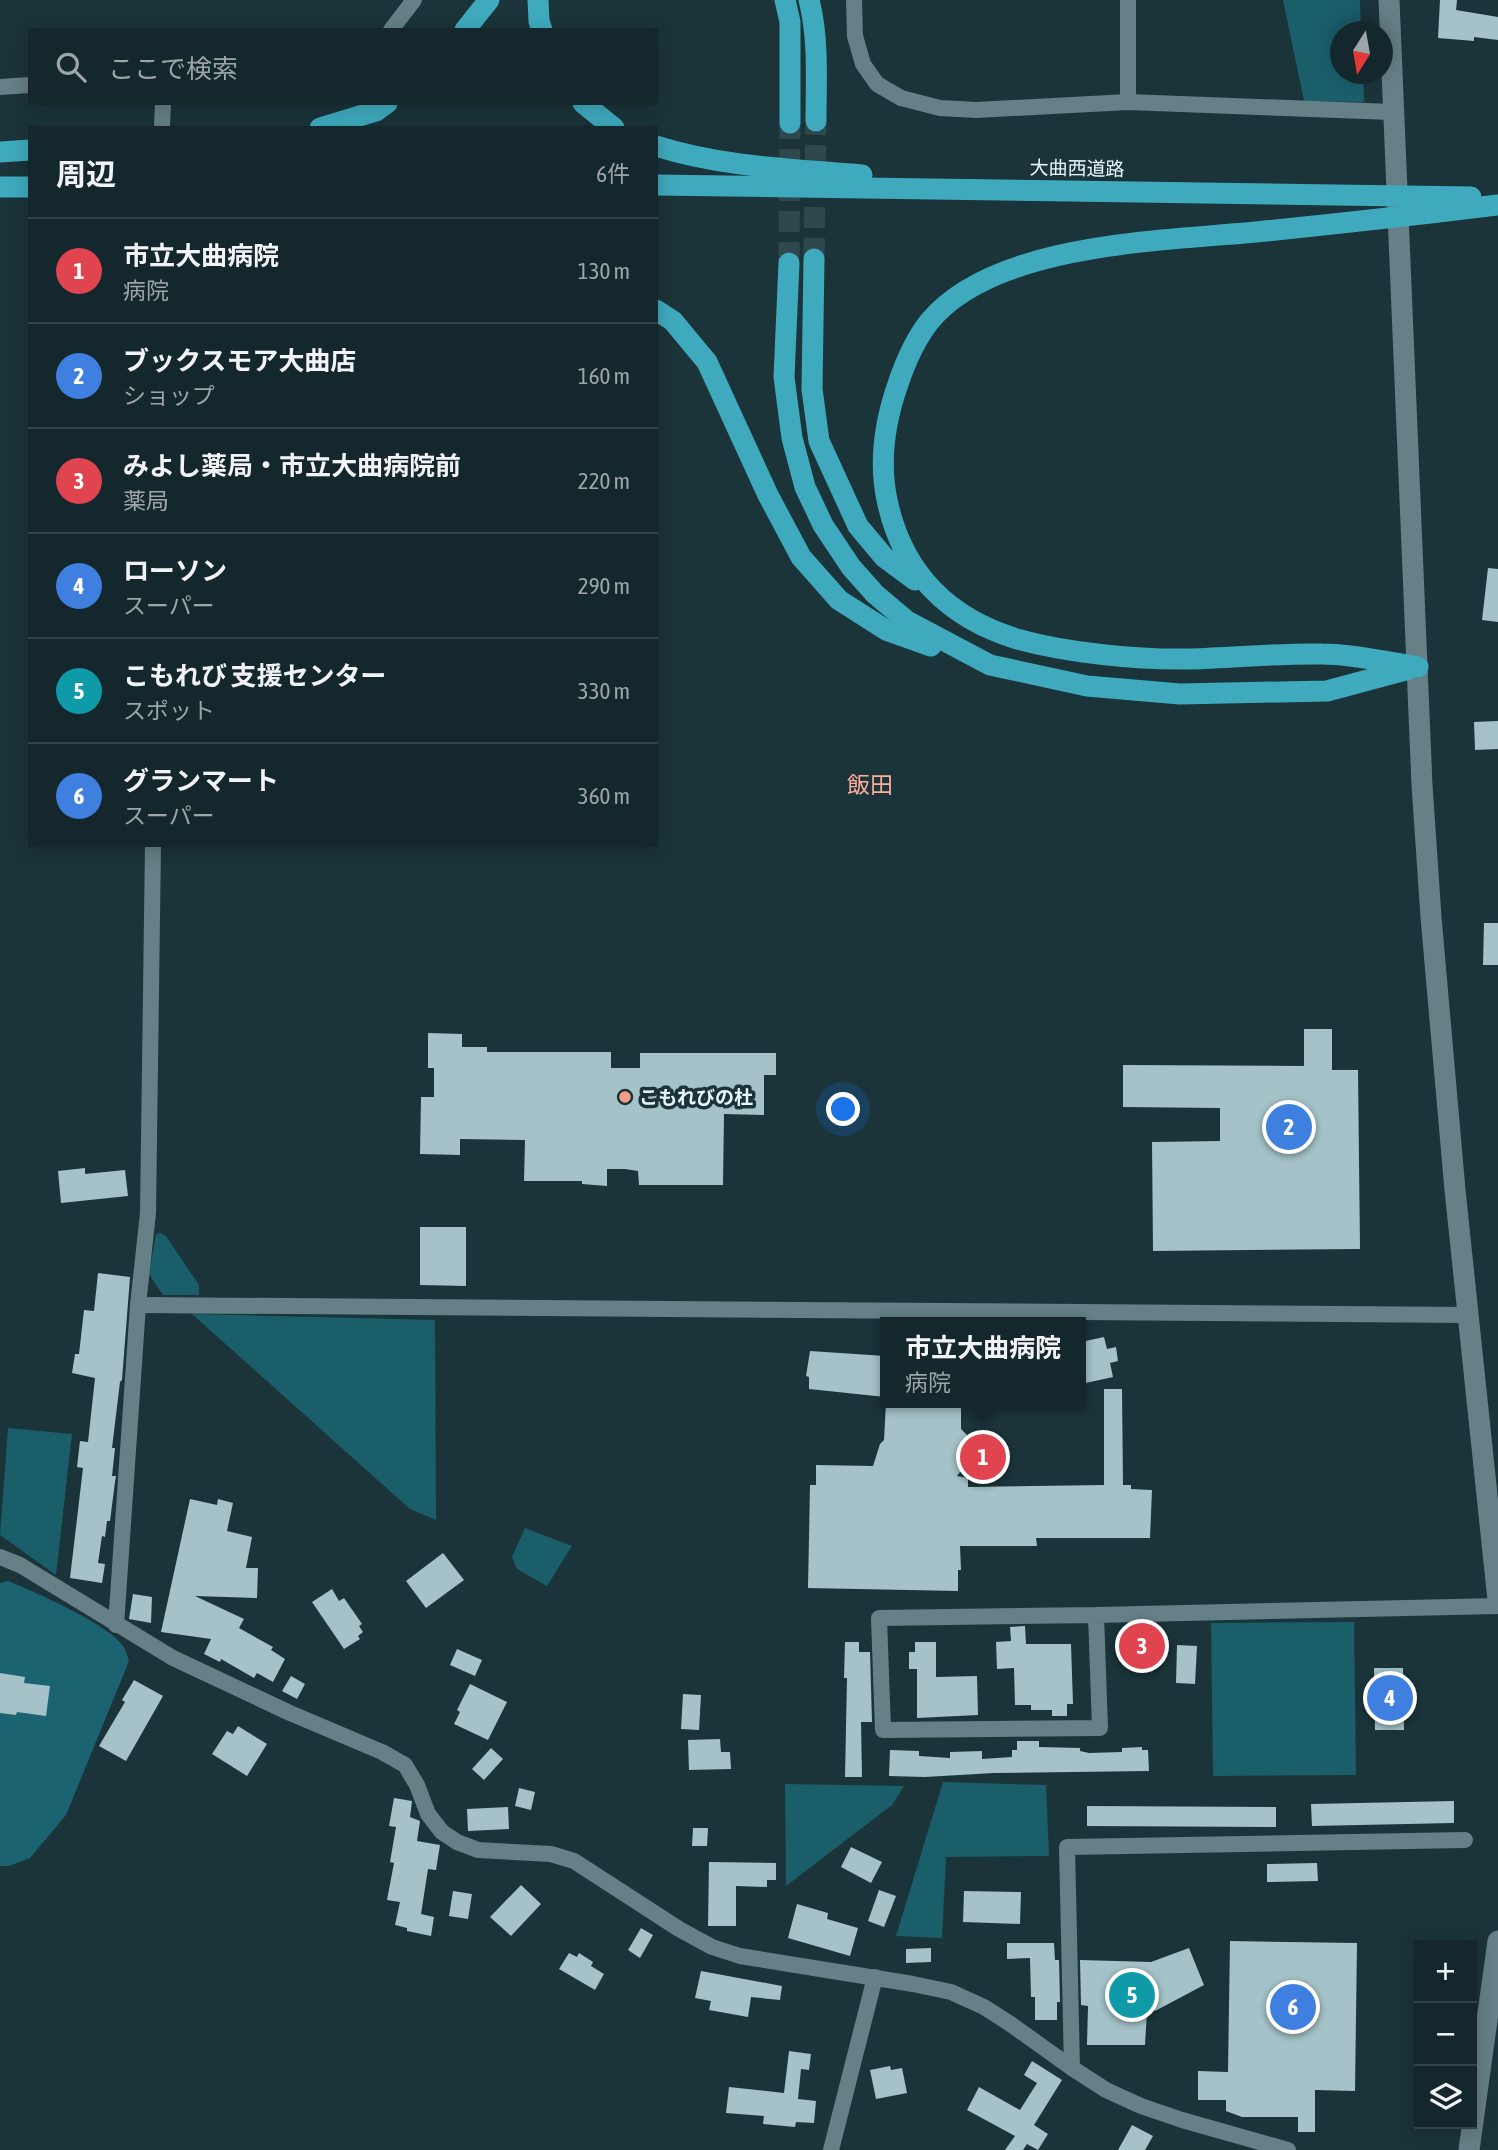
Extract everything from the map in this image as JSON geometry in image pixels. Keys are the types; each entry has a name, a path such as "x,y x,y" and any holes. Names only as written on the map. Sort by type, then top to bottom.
{"highway":[{"path":"467,28 489,0"},
{"path":"538,0 541,28"},
{"path":"785,0 790,22 790,122"},
{"path":"809,0 816,63 816,121"},
{"path":"327,126 376,111 384,105"},
{"path":"585,105 612,126"},
{"path":"658,147 684,155 754,166 882,176 1114,188 1337,195"},
{"path":"0,152 28,150"},
{"name":"大曲西道路","path":"658,185 1498,197"},
{"path":"0,187 28,187"},
{"path":"936,596 904,554 895,531 882,470 894,395 907,360 929,322 960,295 1015,267 1086,249 1498,205"},
{"path":"814,259 812,389 819,441 858,526 884,556 967,617 1016,638 1081,652 1185,659 1324,653 1418,667"},
{"path":"789,263 784,377 792,438 805,487 823,525 851,567 875,594 907,621 990,665"},
{"path":"658,311 673,321 707,362 768,495 801,557 839,600 886,630 990,665 1087,686 1180,694 1327,691 1418,667"}],"street":[{"path":"393,28 414,0"},
{"path":"854,0 855,36 863,64 877,84 901,98 940,108 978,110 1128,102 1392,112"},
{"path":"1128,0 1128,102"},
{"path":"1096,1615 1100,1728 883,1730 879,1618 1096,1615 1498,1603 1467,1315 1431,917 1422,785 1389,0"},
{"path":"0,87 28,85"},
{"path":"162,124 163,105"},
{"path":"116,1625 138,1305 148,1213 153,847"},
{"path":"138,1305 1467,1315"},
{"path":"0,1557 20,1565 173,1658 290,1713 382,1752 405,1765 417,1785 428,1814 442,1832 457,1842 478,1850 551,1854 574,1861 679,1929 712,1947 740,1956 951,1992 984,2007 1106,2090 1182,2120 1280,2149"},
{"path":"1072,2068 1068,1847 1465,1840"},
{"path":"1469,2150 1498,1941"},
{"path":"831,2150 875,1977"}],"shaded area":[{"path":"1283,0 1360,0 1361,21 1330,21 1330,84 1363,84 1364,102 1304,101"},
{"path":"156,1234 166,1236 199,1285 199,1295 163,1295 149,1274"},
{"path":"192,1314 435,1320 436,1520 410,1509"},
{"path":"8,1428 72,1434 56,1575 0,1535"},
{"path":"525,1528 572,1546 547,1586 517,1569 512,1557"},
{"path":"8,1581 70,1609 103,1628 123,1646 129,1661 66,1815 30,1858 9,1866 0,1866 0,1583"},
{"path":"1354,1622 1356,1775 1213,1776 1211,1623"},
{"path":"943,1782 1046,1785 1049,1856 946,1857 942,1938 896,1936"},
{"path":"785,1784 904,1786 892,1805 786,1886"}],"building":[{"path":"1440,0 1457,0 1456,10 1498,17 1498,40 1474,37 1474,41 1438,38"},
{"path":"1488,568 1498,569 1498,622 1482,620"},
{"path":"1498,721 1498,749 1475,750 1474,722"},
{"path":"1484,923 1498,923 1498,965 1483,965"},
{"path":"1304,1029 1332,1029 1332,1070 1358,1070 1360,1249 1153,1251 1152,1142 1220,1141 1220,1108 1123,1107 1123,1065 1304,1066"},
{"name":"こもれびの杜","path":"428,1033 462,1034 462,1047 487,1047 487,1052 611,1052 611,1068 640,1068 640,1053 776,1053 776,1075 764,1075 764,1115 724,1114 723,1185 639,1185 638,1171 625,1169 607,1169 607,1186 582,1184 582,1181 524,1181 525,1140 460,1139 460,1155 420,1154 421,1097 434,1097 434,1068 428,1068"},
{"path":"85,1168 85,1174 125,1170 128,1196 61,1203 58,1171"},
{"path":"420,1227 466,1227 466,1286 420,1285"},
{"path":"98,1273 130,1277 122,1380 112,1448 115,1448 112,1476 116,1476 110,1521 107,1521 105,1537 102,1536 98,1563 105,1564 102,1583 70,1578 83,1468 77,1467 80,1441 88,1442 95,1378 72,1373 75,1354 79,1354 84,1310 94,1311"},
{"path":"1104,1337 1107,1349 1116,1347 1118,1361 1110,1363 1113,1377 1086,1383 1086,1341"},
{"path":"810,1351 880,1356 880,1396 809,1389 809,1377 806,1376"},
{"path":"1104,1389 1122,1389 1123,1485 1131,1485 1131,1489 1152,1490 1150,1538 1036,1538 1037,1546 960,1546 958,1591 808,1588 810,1485 816,1485 816,1465 873,1466 880,1444 884,1440 886,1408 961,1408 961,1429 969,1437 972,1447 970,1459 957,1476 968,1478 968,1487 1104,1485"},
{"path":"190,1499 217,1505 218,1499 233,1503 227,1531 252,1537 246,1568 258,1568 257,1598 195,1596 244,1619 239,1628 273,1647 271,1650 285,1659 273,1682 257,1673 254,1678 221,1659 220,1662 204,1654 211,1639 161,1632"},
{"path":"443,1553 464,1580 426,1608 406,1581"},
{"path":"332,1589 339,1601 344,1598 362,1624 359,1626 363,1632 358,1636 360,1639 344,1649 312,1602"},
{"path":"133,1594 152,1597 151,1623 129,1619"},
{"path":"1025,1626 1026,1644 1071,1644 1073,1704 1067,1704 1067,1716 1052,1716 1052,1710 1031,1710 1031,1705 1015,1705 1014,1668 997,1669 996,1642 1011,1641 1010,1627"},
{"path":"1137,1626 1151,1627 1151,1636 1156,1636 1155,1657 1128,1656 1129,1633 1137,1633"},
{"path":"845,1642 859,1642 859,1652 870,1652 872,1722 861,1722 862,1777 845,1777"},
{"path":"915,1642 936,1642 936,1677 977,1676 978,1715 917,1718 917,1669 909,1669 909,1652 915,1652"},
{"path":"1177,1645 1197,1646 1195,1684 1176,1683"},
{"path":"457,1649 482,1660 475,1676 450,1665"},
{"path":"1374,1668 1403,1668 1404,1730 1375,1730"},
{"path":"0,1673 25,1677 24,1683 50,1686 46,1716 17,1712 16,1715 0,1713"},
{"path":"291,1676 305,1684 297,1699 282,1691"},
{"path":"134,1680 163,1696 126,1761 99,1746 125,1702 122,1700"},
{"path":"470,1684 507,1702 488,1740 454,1724 460,1712 457,1710"},
{"path":"683,1694 701,1695 699,1730 681,1729"},
{"path":"238,1726 267,1744 247,1776 212,1754 227,1731 233,1734"},
{"path":"720,1739 721,1752 730,1752 731,1769 689,1770 688,1740"},
{"path":"1017,1741 1039,1741 1039,1747 1080,1748 1080,1751 1089,1753 1122,1752 1122,1748 1142,1747 1142,1750 1148,1750 1149,1771 889,1776 890,1750 919,1751 919,1756 950,1758 950,1752 982,1751 982,1759 1012,1757 1012,1750 1017,1750"},
{"path":"491,1748 503,1759 484,1780 472,1769"},
{"path":"519,1788 535,1792 531,1810 515,1806"},
{"path":"394,1798 412,1801 410,1817 420,1821 417,1841 440,1845 436,1870 428,1869 421,1914 434,1917 431,1936 407,1931 407,1928 395,1925 400,1902 387,1900 394,1863 390,1862 396,1827 389,1826"},
{"path":"1454,1801 1454,1823 1312,1826 1311,1804"},
{"path":"1087,1806 1276,1807 1276,1827 1087,1826"},
{"path":"508,1807 509,1829 468,1831 467,1809"},
{"path":"693,1828 708,1828 707,1846 692,1846"},
{"path":"851,1847 882,1862 871,1883 841,1867"},
{"path":"709,1862 776,1863 776,1880 767,1880 767,1887 736,1886 736,1926 708,1926"},
{"path":"1317,1863 1318,1881 1267,1882 1267,1864"},
{"path":"521,1885 541,1904 511,1936 490,1917"},
{"path":"879,1890 896,1896 884,1927 868,1921"},
{"path":"453,1891 472,1894 468,1919 449,1916"},
{"path":"964,1891 1021,1892 1020,1924 963,1922"},
{"path":"797,1904 828,1913 827,1919 858,1928 850,1956 788,1938"},
{"path":"641,1928 653,1935 640,1958 628,1950"},
{"path":"1230,1941 1357,1943 1355,2091 1315,2090 1315,2132 1298,2132 1298,2117 1242,2117 1226,2111 1226,2100 1198,2100 1198,2071 1228,2072"},
{"path":"1007,1943 1054,1943 1055,1960 1059,1960 1060,2002 1057,2002 1057,2020 1035,2020 1035,1997 1031,1997 1030,1958 1007,1959"},
{"path":"931,1948 931,1962 906,1963 906,1949"},
{"path":"1189,1948 1204,1985 1155,2011 1148,1995 1145,2045 1087,2045 1088,2006 1081,2005 1080,1960 1151,1962"},
{"path":"569,1953 577,1957 579,1953 593,1962 591,1966 604,1974 595,1990 559,1969"},
{"path":"701,1971 782,1986 780,2000 751,1997 748,2017 709,2010 711,2001 695,1998"},
{"path":"789,2051 811,2054 809,2070 801,2069 798,2099 816,2101 814,2123 796,2122 795,2127 763,2124 764,2116 726,2113 729,2087 784,2093"},
{"path":"1032,2061 1062,2080 1034,2125 1048,2134 1038,2150 1027,2144 1023,2150 1005,2150 1015,2136 967,2110 979,2087 1020,2110 1037,2083 1024,2075"},
{"path":"890,2066 891,2070 902,2068 907,2093 876,2099 870,2070"},
{"path":"1132,2125 1153,2136 1145,2150 1118,2150"}],"tunnel":[{"path":"814,259 816,121"},
{"path":"789,263 790,123"}],"place":[{"name":"こもれびの杜","path":"625,1097"},
{"name":"ブックスモア大曲店","path":"1289,1127"},
{"name":"市立大曲病院","path":"983,1457"},
{"name":"みよし薬局・市立大曲病院前","path":"1142,1646"},
{"name":"ローソン","path":"1390,1698"},
{"name":"こもれび 支援センター","path":"1132,1995"},
{"name":"グランマート","path":"1293,2007"}],"district":[{"name":"飯田","path":"870,785"}]}
